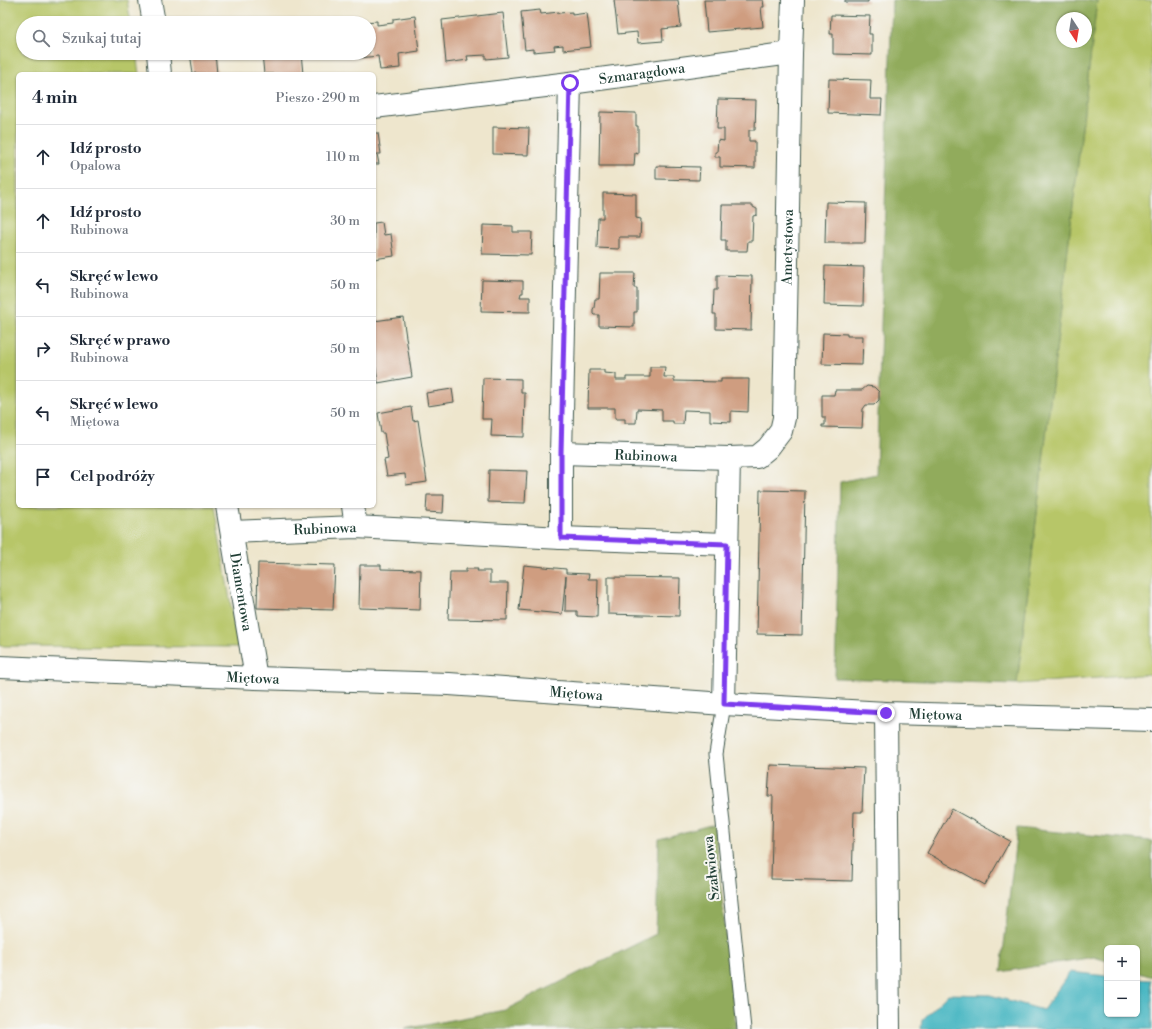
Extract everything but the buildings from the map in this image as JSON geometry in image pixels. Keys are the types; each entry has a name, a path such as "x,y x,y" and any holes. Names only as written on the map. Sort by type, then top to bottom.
{"street":[{"path":"150,0 153,16"},
{"name":"Ametystowa","path":"729,458 757,457 768,448 781,431 784,418 793,0"},
{"name":"Szmaragdowa","path":"376,107 570,83 791,53"},
{"path":"159,60 160,72"},
{"path":"561,538 561,453 570,83"},
{"name":"Rubinowa","path":"561,453 729,458"},
{"path":"724,704 729,458"},
{"name":"Diamentowa","path":"227,508 256,678"},
{"path":"353,508 356,527"},
{"name":"Rubinowa","path":"232,532 356,527 561,538 727,544"},
{"name":"Miętowa","path":"0,667 256,678 449,684 724,704 886,713 1152,720"},
{"path":"886,713 889,1029"}],"lane":[{"name":"Szałwiowa","path":"724,704 716,754 744,1029"}],"green space":[{"path":"0,0 127,0 130,16 16,16 16,60 137,60 139,72 16,72 16,508 214,508 238,647 0,646"},
{"path":"892,0 1097,0 1092,43 1092,12 1056,12 1056,48 1091,48 1017,684 835,678 840,482 876,474"},
{"path":"1097,0 1152,0 1152,674 1017,684 1092,48"},
{"path":"714,824 736,1029 404,1029 505,1010 656,934 659,839"},
{"path":"1017,828 1152,841 1152,977 1140,973 1140,945 1104,945 1104,960 1094,957 1001,972"}],"water":[{"path":"1070,972 1104,976 1104,1017 1140,1017 1140,979 1150,980 1152,997 1152,1029 921,1029 922,1020 948,994 990,995 1043,1010"}],"route":[{"path":"570,83 561,453 561,538 727,544 724,704 886,713"}]}
